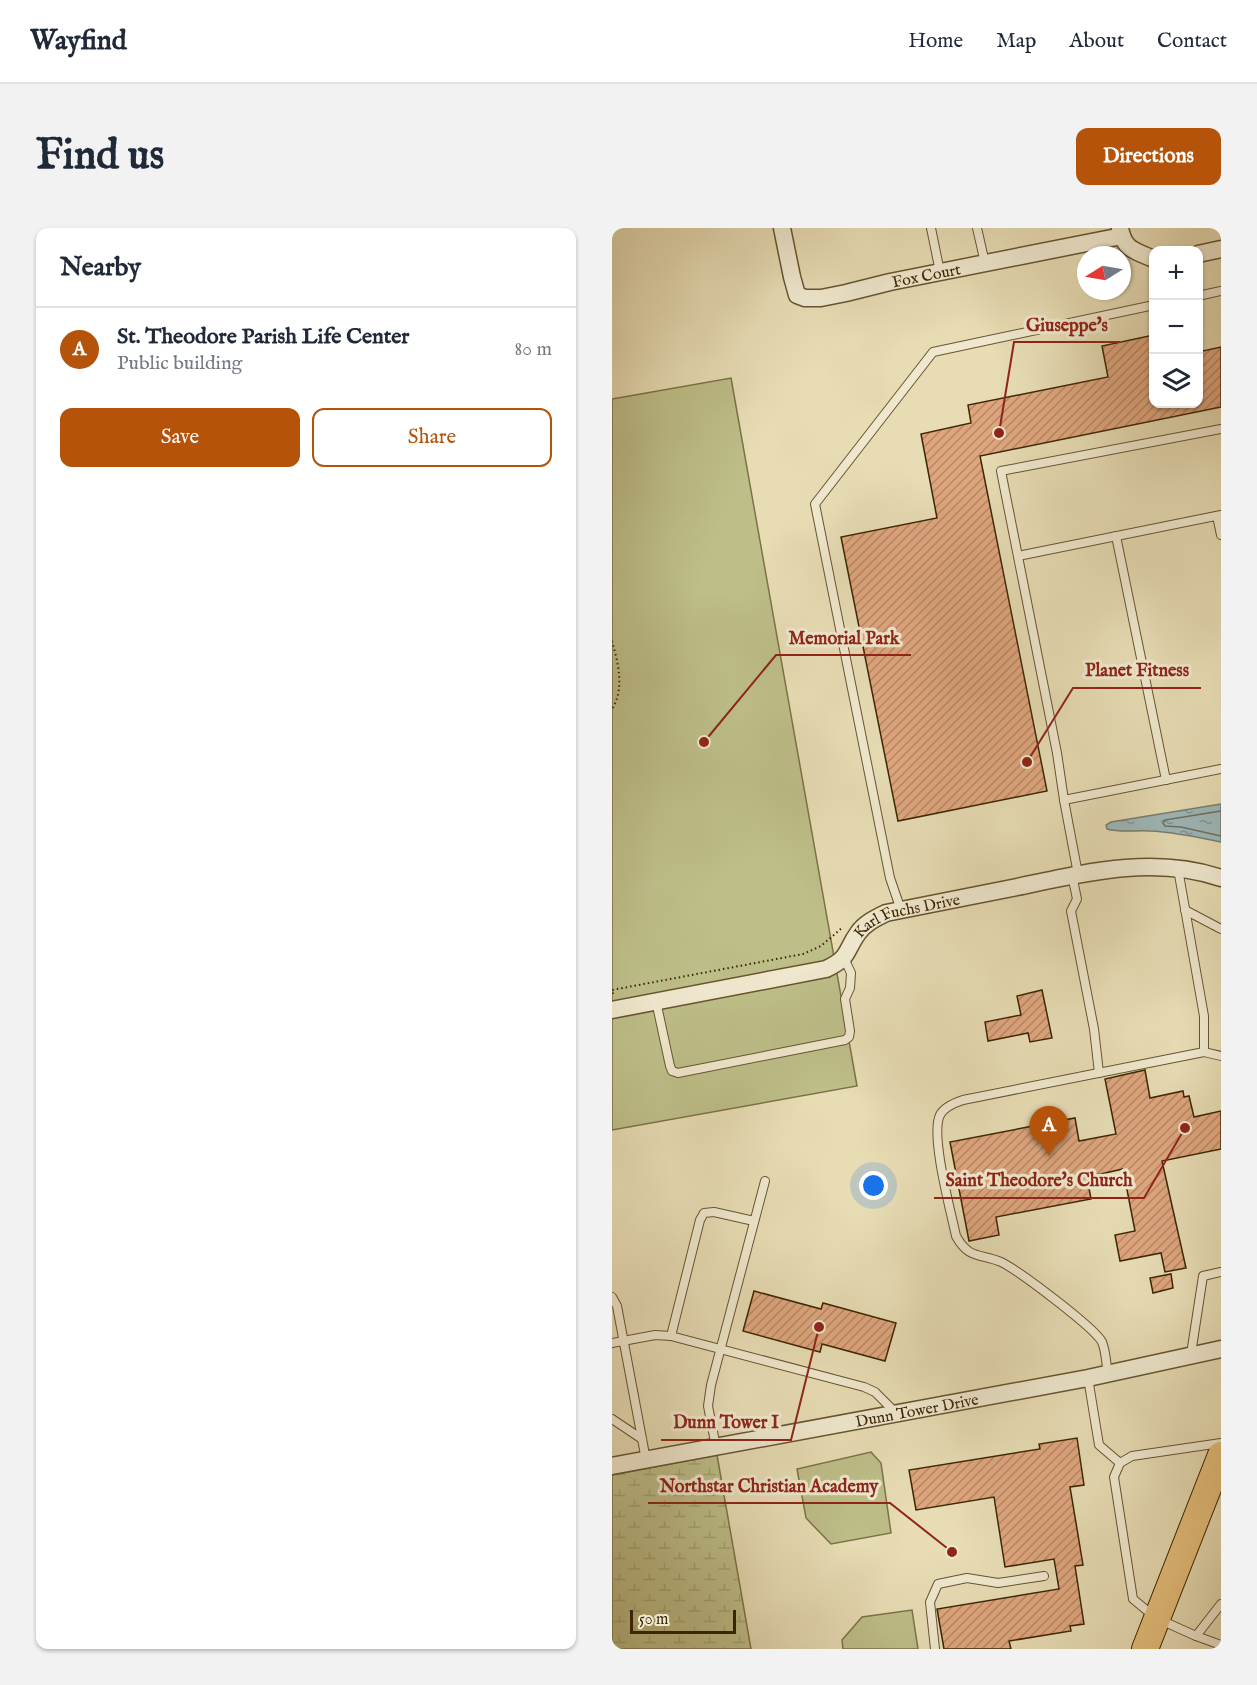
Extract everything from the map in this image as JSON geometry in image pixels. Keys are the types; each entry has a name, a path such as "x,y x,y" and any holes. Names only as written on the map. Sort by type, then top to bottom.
{"main road":[{"path":"1145,1649 1221,1455"}],"street":[{"name":"Fox Court","path":"782,228 797,295 805,298 838,295 1121,232"},
{"path":"1121,232 1128,248 1149,257"},
{"path":"1203,253 1221,249"},
{"name":"Karl Fuchs Drive","path":"612,1010 826,969 844,958 858,933 875,918 901,910 1075,875 1130,867 1178,869 1221,878"},
{"name":"Dunn Tower Drive","path":"612,1466 1088,1378 1221,1349"}],"lane":[{"path":"931,228 939,272"},
{"path":"977,228 985,263"},
{"path":"1203,295 1221,291"},
{"path":"901,910 890,878 815,504 933,352 1149,306"},
{"path":"1099,1073 1094,1029 1071,911 1077,900 1075,875 1058,753 1001,471 1221,429"},
{"path":"1018,556 1219,515 1221,536"},
{"path":"1116,536 1166,780"},
{"path":"1064,800 1221,769"},
{"path":"1178,869 1204,1016 1204,1052"},
{"path":"1185,910 1221,929"},
{"path":"656,1001 669,1066 672,1071 678,1072 845,1040 849,1037 850,1031 845,999 850,988 851,973 844,958"},
{"path":"1108,1374 1102,1342 1086,1324 1015,1270 1000,1262 972,1255 962,1247 956,1236 937,1139 940,1116 951,1104 1204,1052 1221,1056"},
{"path":"716,1447 708,1406 711,1385 765,1181"},
{"path":"671,1336 700,1220 704,1213 714,1212 754,1221"},
{"path":"1191,1354 1203,1276 1221,1272"},
{"path":"612,1297 616,1306 646,1460"},
{"path":"612,1343 655,1335 671,1336 864,1386 874,1392 897,1414"},
{"path":"1088,1378 1099,1445 1120,1463"},
{"path":"612,1419 642,1439"},
{"path":"1221,1443 1132,1456 1120,1463 1114,1477 1133,1599 1156,1618 1221,1645"},
{"path":"934,1649 930,1602 938,1584 967,1578 998,1583 1044,1576"},
{"path":"1196,1636 1221,1604"}],"path":[{"path":"612,641 620,684 619,697 612,709"},
{"path":"612,990 795,957 821,946 846,926 858,933"}],"green space":[{"path":"731,378 857,1086 612,1130 612,399"},
{"path":"871,1452 881,1463 891,1533 831,1544 806,1518 797,1469"},
{"path":"717,1455 751,1649 612,1649 612,1475"},
{"path":"912,1610 918,1649 843,1649 842,1640 862,1617"}],"water":[{"path":"1221,804 1221,842 1168,832 1112,830 1107,829 1106,825 1111,822"}],"building":[{"path":"1149,336 1149,408 1203,408 1203,351 1221,347 1221,407 980,456 1047,791 898,821 841,537 937,518 921,434 971,423 968,405 1108,377 1102,346"},
{"path":"1042,990 1052,1038 1030,1042 1028,1033 988,1041 985,1022 1021,1015 1017,996"},
{"path":"1145,1070 1150,1098 1183,1091 1184,1097 1189,1096 1194,1117 1221,1111 1221,1149 1162,1161 1186,1268 1165,1272 1161,1253 1120,1261 1115,1235 1135,1231 1123,1169 1087,1177 1091,1199 996,1217 999,1235 969,1241 950,1142 1075,1118 1079,1141 1116,1134 1105,1079"},
{"path":"1171,1274 1173,1288 1153,1293 1150,1278"},
{"path":"754,1291 821,1309 823,1303 896,1323 885,1361 822,1344 820,1352 743,1331"},
{"path":"1077,1438 1084,1485 1070,1487 1083,1565 1075,1566 1084,1624 1070,1626 1071,1631 1009,1641 1011,1649 944,1649 937,1609 1059,1589 1054,1559 1005,1567 994,1497 916,1510 909,1470 1040,1449 1039,1444"}],"place":[{"name":"Giuseppe's","path":"999,433"},
{"name":"Memorial Park","path":"704,742"},
{"name":"Planet Fitness","path":"1027,762"},
{"name":"Saint Theodore's Church","path":"1185,1128"},
{"name":"St. Theodore Parish Life Center","path":"1049,1156"},
{"name":"Dunn Tower I","path":"819,1327"},
{"name":"Northstar Christian Academy","path":"952,1552"}]}
